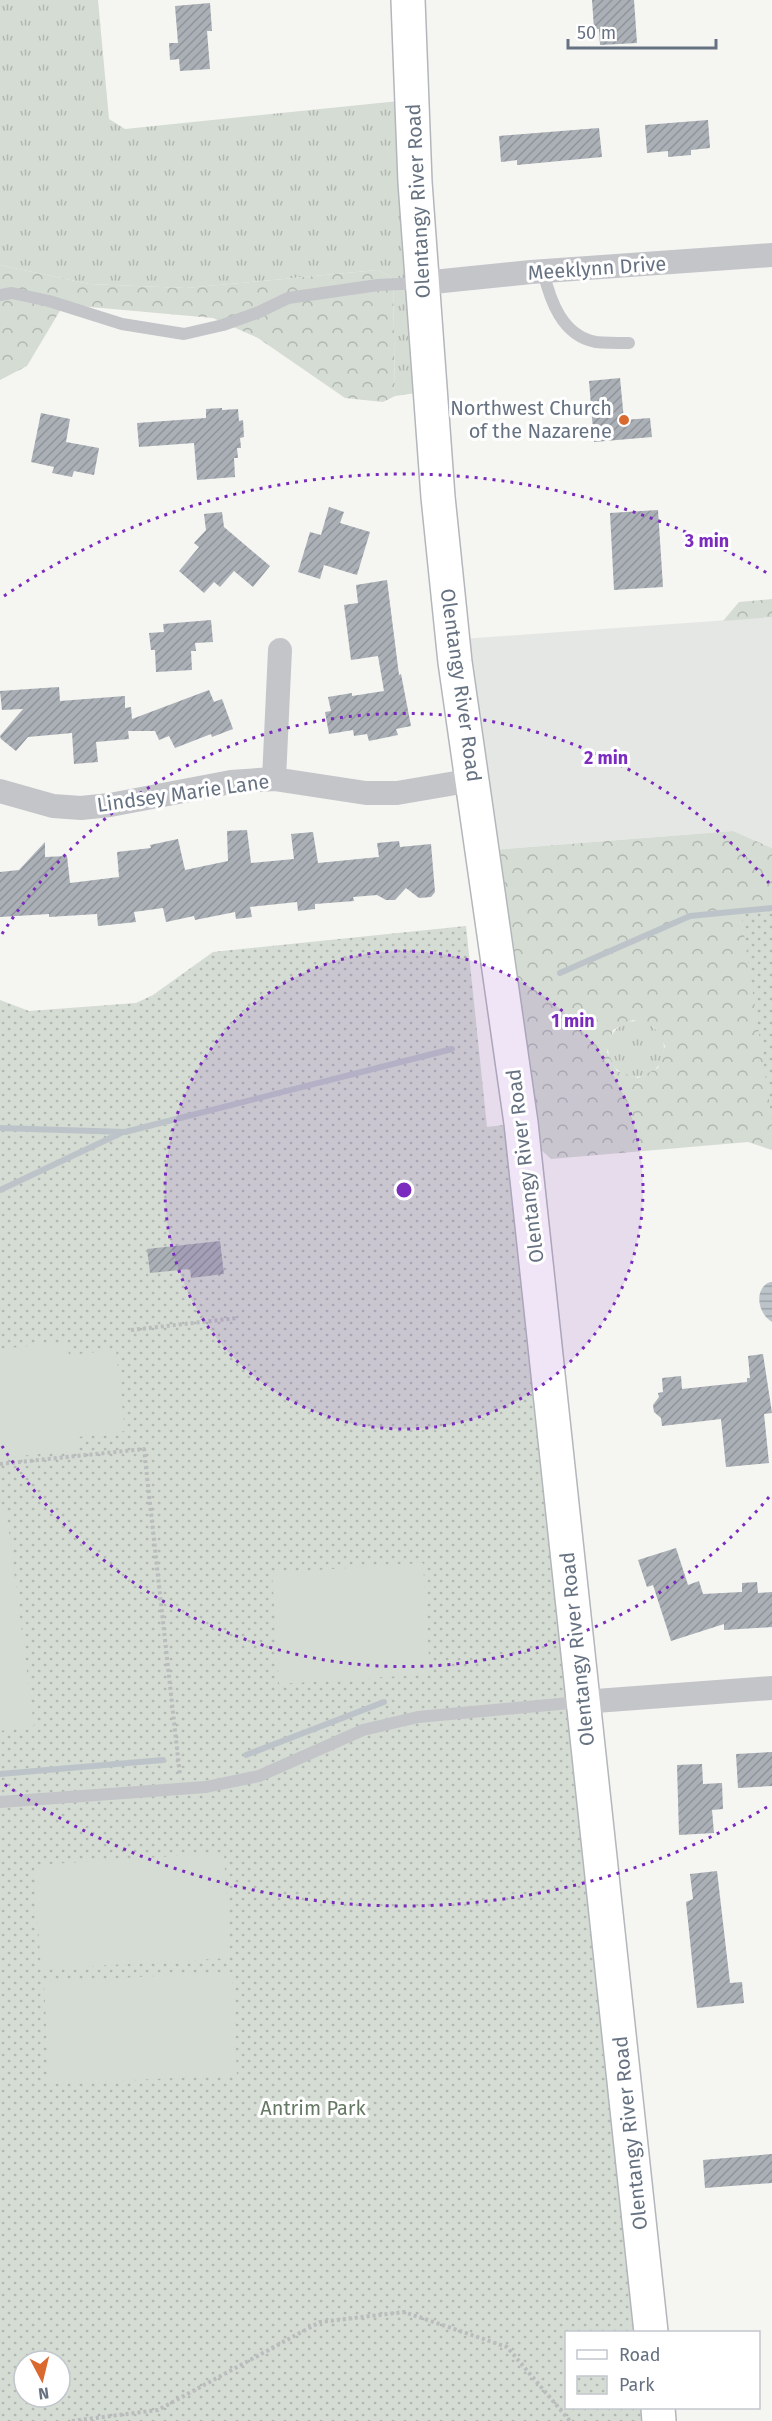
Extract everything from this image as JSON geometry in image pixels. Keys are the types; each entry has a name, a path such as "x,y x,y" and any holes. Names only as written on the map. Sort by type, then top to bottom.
{"main road":[{"name":"Olentangy River Road","path":"408,0 415,182 438,497 455,662 521,1123 651,2331"}],"street":[{"name":"Meeklynn Drive","path":"423,283 772,255"},
{"path":"274,779 280,650"},
{"name":"Lindsey Marie Lane","path":"0,790 54,806 81,807 110,805 231,782 274,779 366,793 397,793 473,780"},
{"path":"582,1702 772,1688"}],"lane":[{"path":"543,272 555,309 568,326 594,342 629,343"},
{"path":"0,295 12,293 50,301 122,324 184,334 223,325 259,312 288,298 378,285 423,283"},
{"path":"0,1802 207,1787 259,1776 363,1730 418,1717 582,1702"}],"path":[{"path":"131,1330 237,1318"},
{"path":"0,1464 144,1449 182,1789"},
{"path":"72,2421 158,2410 320,2322 404,2312 507,2347 570,2421"}],"shaded area":[{"path":"772,617 772,848 733,831 493,850 462,639"},
{"path":"772,1282 772,1322 763,1313 759,1302 761,1290"}],"green space":[{"path":"0,0 98,0 109,119 125,129 399,101 416,393 395,396 393,278 378,270 186,288 89,284 0,265"},
{"path":"0,265 89,284 186,288 378,270 393,278 395,396 383,402 345,398 258,338 213,318 79,306 61,309 27,366 0,380"},
{"path":"772,599 772,617 723,621 739,602"},
{"path":"733,831 772,848 772,1150 748,1142 551,1159 538,1147 493,850","holes":["633,1020 654,1027 665,1046 658,1068 638,1078 617,1071 607,1052 613,1030"]},
{"path":"772,911 772,1120 741,914"},
{"name":"Antrim Park","path":"466,926 487,1127 521,1123 651,2331 565,2331 565,2409 658,2409 659,2421 0,2421 0,1000 29,1011 136,1003 153,995 213,952"},
{"path":"636,1021 647,1023 656,1029 662,1038 664,1049 662,1060 656,1069 647,1075 636,1077 625,1075 616,1069 610,1060 608,1049 610,1038 616,1029 625,1023"},
{"path":"67,1342 69,1355 116,1350 125,1431 78,1437 78,1450 0,1458 0,1349"},
{"path":"6,1509 34,1726 0,1731 0,1510"},
{"path":"423,1563 430,1674 279,1684 272,1573"},
{"path":"224,1853 230,1958 41,1969 34,1865"},
{"path":"232,1972 237,2075 49,2084 44,1982"}],"building":[{"path":"592,0 634,0 637,43 600,45 599,29 594,29"},
{"path":"210,3 212,31 207,31 210,69 180,71 179,59 170,60 169,43 178,43 175,6"},
{"path":"708,120 710,148 691,150 691,155 668,157 668,151 647,153 645,125"},
{"path":"599,128 602,157 517,165 517,160 501,162 499,136"},
{"name":"Northwest Church of the Nazarene","path":"620,378 624,420 650,418 652,437 594,442 589,381"},
{"path":"222,408 222,410 238,409 239,421 243,420 244,437 240,438 241,448 237,448 238,458 234,458 235,477 197,480 194,443 139,447 137,423 206,418 206,409"},
{"path":"41,413 70,419 66,442 99,448 94,475 74,471 72,477 52,473 54,467 31,462"},
{"path":"329,507 344,512 340,523 370,532 357,575 324,565 320,579 298,572 310,532 321,535"},
{"path":"658,510 663,587 614,590 610,513"},
{"path":"222,512 224,527 270,566 253,587 234,571 220,587 214,582 204,593 179,571 199,547 194,543 206,530 204,514"},
{"path":"387,580 399,675 401,674 411,726 396,729 398,735 369,741 367,734 354,736 353,730 329,734 325,712 331,711 328,697 384,691 378,656 351,660 344,605 358,603 356,585"},
{"path":"211,620 213,642 195,643 196,651 191,651 192,670 156,672 155,650 151,650 149,633 164,632 163,624"},
{"path":"59,687 60,701 125,696 125,708 131,707 132,719 209,690 214,702 222,699 233,729 212,737 211,734 175,748 169,736 159,740 155,731 128,731 129,739 96,742 98,762 74,764 72,733 28,737 16,751 1,739 0,736 23,709 2,710 0,691"},
{"path":"247,830 251,863 294,859 291,834 313,832 318,863 379,857 377,843 399,841 400,847 431,844 435,892 431,897 419,898 406,888 395,900 386,900 377,895 353,897 354,901 315,904 315,909 298,911 297,902 250,907 252,917 236,919 235,912 195,920 194,916 166,922 163,908 134,912 136,922 98,926 97,914 0,917 0,872 19,870 45,842 45,857 67,856 70,883 119,877 117,852 151,848 150,845 178,839 185,870 228,861 227,831"},
{"path":"220,1241 224,1274 191,1278 190,1269 150,1273 147,1249"},
{"path":"763,1354 772,1413 764,1414 769,1463 726,1467 721,1419 662,1426 661,1418 654,1412 653,1405 659,1397 658,1393 663,1392 662,1378 681,1376 682,1389 747,1382 747,1378 750,1378 748,1356"},
{"path":"676,1548 688,1585 699,1581 703,1594 742,1592 742,1583 757,1582 758,1593 772,1592 772,1627 724,1630 724,1624 671,1641 653,1585 647,1587 638,1560"},
{"path":"772,1752 772,1786 738,1788 736,1754"},
{"path":"702,1764 703,1784 722,1783 723,1809 712,1810 714,1833 679,1835 677,1765"},
{"path":"717,1871 730,1983 742,1982 744,2003 697,2008 686,1902 693,1899 690,1874"},
{"path":"772,2154 772,2183 705,2188 703,2160"}],"waterway":[{"path":"560,973 690,916 772,908"},
{"path":"0,1128 125,1132 452,1049"},
{"path":"0,1190 121,1133"},
{"path":"246,1755 384,1702"},
{"path":"0,1774 163,1760"}],"place":[{"name":"Northwest Church of the Nazarene","path":"624,420"}]}
